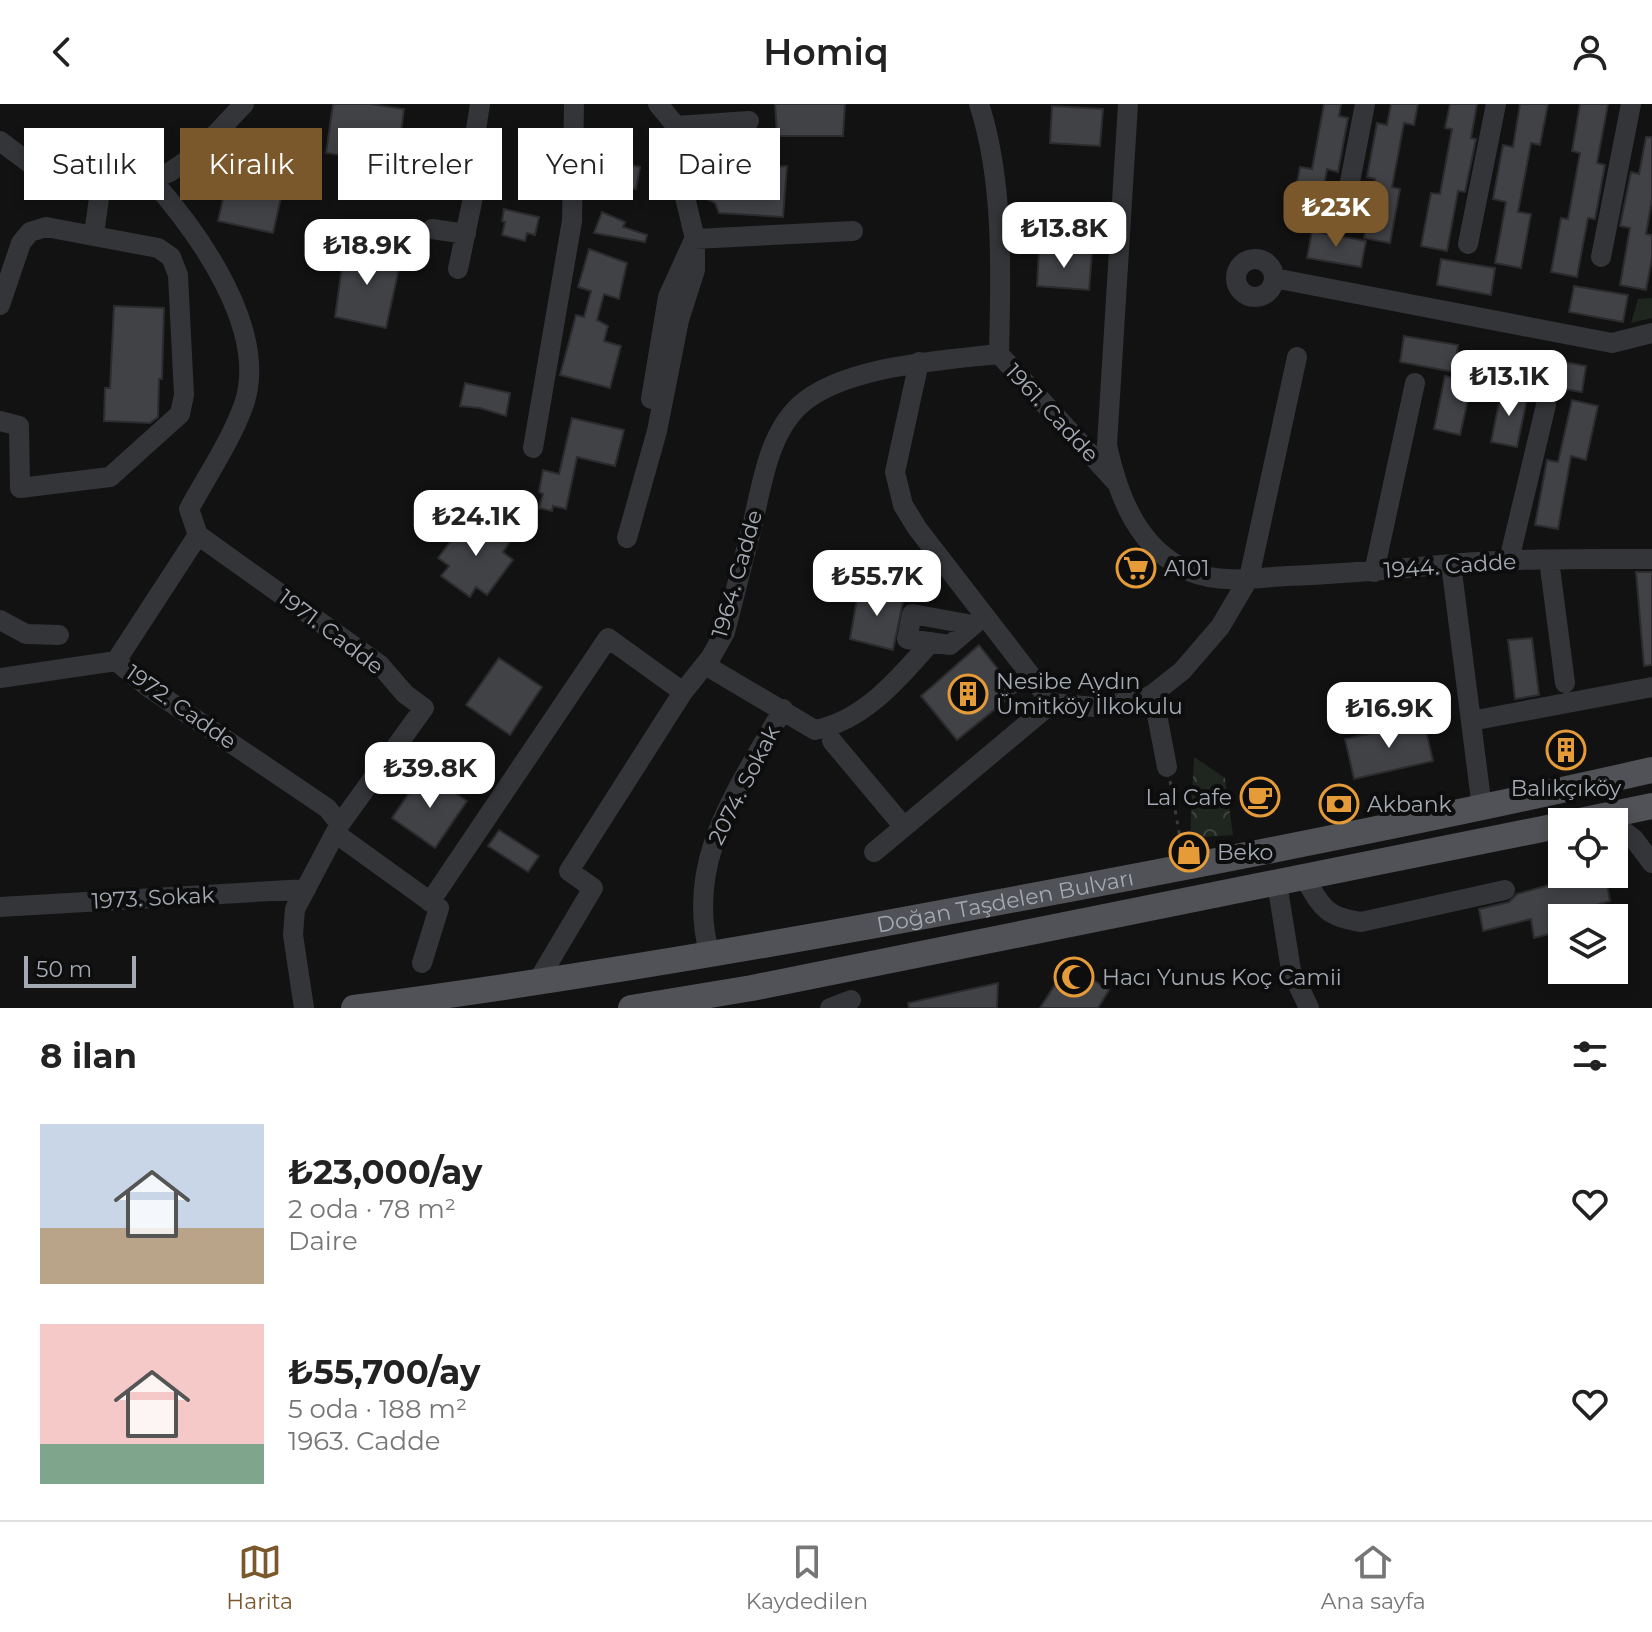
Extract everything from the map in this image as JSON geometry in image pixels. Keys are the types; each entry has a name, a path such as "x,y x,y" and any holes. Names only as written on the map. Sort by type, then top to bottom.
{"main road":[{"name":"Doğan Taşdelen Bulvarı","path":"354,1008 536,984 710,956 1359,834 1652,770"},
{"path":"1628,815 1652,806"},
{"name":"Doğan Taşdelen Bulvarı","path":"631,1008 752,998 1304,877 1548,828"},
{"path":"710,956 733,964 752,998"},
{"path":"710,956 714,974 728,1001"}],"street":[{"path":"458,269 480,164 471,162 480,104"},
{"path":"533,448 572,221 574,104"},
{"path":"627,538 657,431 649,417 668,297 695,239 685,197 676,126 658,104"},
{"name":"1961. Cadde","path":"979,104 990,137 1002,277 999,354 1115,481"},
{"path":"1115,481 1107,445 1128,104"},
{"path":"1342,223 1365,104"},
{"path":"1468,244 1496,104"},
{"path":"1601,257 1631,104"},
{"path":"164,174 198,153 242,105"},
{"path":"676,126 749,121"},
{"path":"0,141 24,159"},
{"path":"116,661 198,535 189,509 244,404 251,369 247,338 228,289 164,194"},
{"path":"94,234 99,200"},
{"path":"0,305 21,243 30,232 46,227 158,248 171,257 178,275 184,395 180,414 110,477 10,489 19,426 0,421"},
{"path":"432,229 466,234"},
{"path":"695,239 853,231"},
{"path":"1274,278 1612,343 1652,333"},
{"name":"1964. Cadde","path":"536,984 593,888 569,871 725,632 766,468 789,419 800,405 836,385 878,371 919,362 999,354"},
{"path":"919,362 897,453 895,472 903,505 978,621 1052,703 1094,707 1120,705 1153,694 1182,671 1210,641 1249,578 1297,357"},
{"path":"1374,572 1415,383"},
{"path":"1509,560 1546,405"},
{"name":"1944. Cadde","path":"1115,481 1125,507 1145,536 1166,558 1191,572 1219,579 1374,572 1509,560 1652,559"},
{"name":"1971. Cadde","path":"198,535 380,665 405,694 424,708 338,828 295,909 293,935 304,1008"},
{"path":"1549,560 1565,683"},
{"path":"1451,564 1482,808"},
{"path":"912,614 978,621 950,645 907,639 912,614"},
{"path":"0,620 26,634 59,635"},
{"path":"422,963 439,908 430,902 608,638 683,692"},
{"path":"824,735 875,700 931,642"},
{"name":"1972. Cadde","path":"0,678 116,661 148,687 327,808 338,828 430,902"},
{"path":"705,665 824,735 904,827"},
{"path":"1471,721 1652,687"},
{"path":"1153,694 1167,767"},
{"path":"874,852 1052,703"},
{"name":"2074. Sokak","path":"710,956 702,925 702,909 712,842 783,709"},
{"path":"1359,834 1368,864"},
{"path":"1628,834 1652,861"},
{"path":"1304,877 1322,908 1344,920 1361,922 1505,890"},
{"path":"1277,883 1291,970 1309,1008"},
{"name":"1973. Sokak","path":"0,907 306,889"},
{"path":"830,1008 854,1005"}],"path":[{"path":"1167,767 1186,868"}],"green space":[{"path":"1652,298 1652,318 1631,323 1638,299"},
{"path":"1194,757 1225,778 1233,835 1190,838"}],"building":[{"path":"333,104 370,104 404,109 402,128 338,128 338,155 326,153"},
{"path":"775,104 845,104 843,136 780,136 780,128 776,128"},
{"path":"1324,104 1341,104 1339,116 1348,118 1338,172 1327,169 1317,226 1290,221 1300,167 1312,169"},
{"path":"1391,104 1418,104 1414,125 1404,123 1392,187 1400,189 1390,243 1364,238 1375,179 1367,177 1377,123 1387,125"},
{"path":"1450,104 1477,104 1471,138 1476,139 1465,192 1458,191 1447,251 1421,246 1431,193 1440,194 1452,129 1445,128"},
{"path":"1520,104 1548,104 1540,145 1531,143 1518,212 1531,214 1521,268 1495,263 1506,202 1493,199 1503,145 1513,147"},
{"path":"1580,104 1608,104 1597,163 1605,165 1595,219 1588,218 1577,277 1551,272 1561,218 1568,219 1580,153 1572,151"},
{"path":"1052,106 1103,109 1100,146 1050,143"},
{"path":"1646,137 1652,137 1652,199 1646,234 1652,235 1652,258 1646,290 1620,285 1630,228 1620,226 1631,172 1639,174"},
{"path":"633,165 640,167 636,189 633,188"},
{"path":"780,166 787,166 783,217 719,213 715,203 709,200 780,200"},
{"path":"223,200 280,200 273,233 218,221"},
{"path":"504,209 539,217 535,235 527,233 525,241 502,235"},
{"path":"602,212 625,222 623,227 647,235 645,242 594,233"},
{"path":"1312,231 1366,241 1361,267 1307,258"},
{"path":"345,245 401,259 386,328 335,317"},
{"path":"589,249 627,263 619,299 604,294 597,320 608,326 604,341 621,346 610,388 560,375 576,315 584,317 591,291 578,287"},
{"path":"1039,250 1092,253 1089,290 1037,286"},
{"path":"1441,259 1495,268 1491,295 1437,285"},
{"path":"1574,286 1628,295 1623,322 1569,312"},
{"path":"114,306 164,308 158,417 150,423 104,421 105,388 110,388"},
{"path":"1404,336 1458,345 1454,372 1400,362"},
{"path":"1532,356 1586,366 1582,392 1528,383"},
{"path":"1445,376 1472,382 1460,435 1434,429"},
{"path":"465,383 510,393 506,416 460,406"},
{"path":"1502,388 1528,394 1517,447 1491,442"},
{"path":"1572,400 1598,406 1586,460 1571,456 1558,529 1535,525 1547,460 1558,462"},
{"path":"572,418 624,430 615,466 577,457 566,509 553,506 552,511 539,508 543,494 539,492 543,470 559,474"},
{"path":"480,519 511,540 503,552 513,560 487,595 476,587 470,597 441,576 449,566 438,558 464,523 473,529"},
{"path":"1636,572 1652,572 1652,665 1644,666"},
{"path":"859,587 904,597 893,650 850,639"},
{"path":"1532,638 1539,695 1515,699 1508,640"},
{"name":"Nesibe Aydın Ümitköy İlkokulu","path":"979,645 1016,692 957,740 921,696"},
{"path":"499,658 542,687 510,735 466,705"},
{"path":"1424,722 1433,761 1354,779 1345,739"},
{"name":"Balıkçıköy","path":"1572,738 1574,761 1560,761 1558,740"},
{"path":"424,771 467,801 435,848 392,818"},
{"path":"499,830 539,856 528,872 488,846"},
{"path":"1548,885 1548,888 1608,888 1610,901 1600,904 1548,904 1548,934 1534,938 1531,919 1483,931 1479,909 1509,902 1517,894"},
{"name":"Hacı Yunus Koç Camii","path":"1068,964 1109,990 1098,1008 1040,1008"},
{"path":"998,983 997,1008 909,1008 908,1003"}],"place":[{"name":"A101","path":"1136,568"},
{"name":"Nesibe Aydın Ümitköy İlkokulu","path":"968,694"},
{"name":"Balıkçıköy","path":"1566,750"},
{"name":"Lal Cafe","path":"1260,797"},
{"name":"Akbank","path":"1339,804"},
{"name":"Beko","path":"1189,852"},
{"name":"Hacı Yunus Koç Camii","path":"1074,977"}]}
